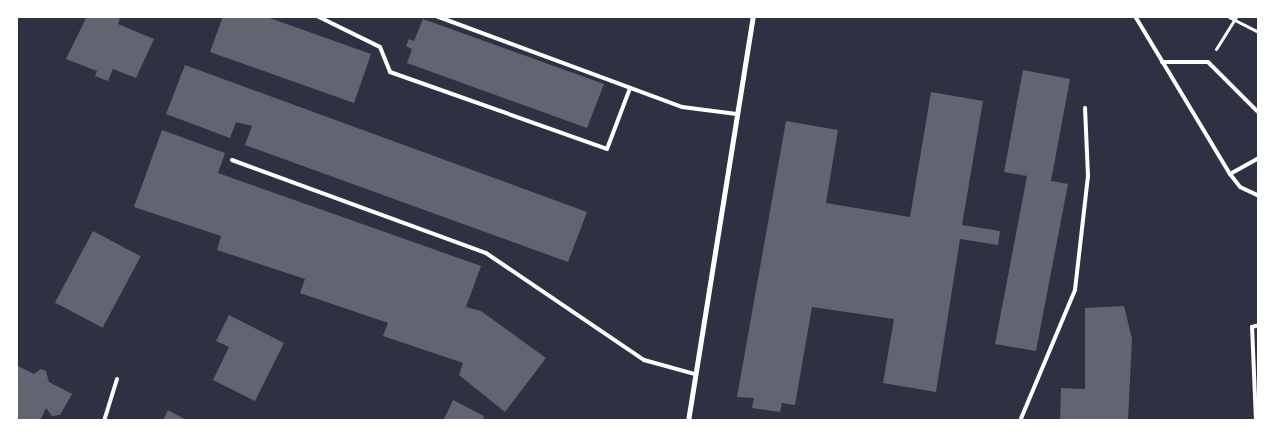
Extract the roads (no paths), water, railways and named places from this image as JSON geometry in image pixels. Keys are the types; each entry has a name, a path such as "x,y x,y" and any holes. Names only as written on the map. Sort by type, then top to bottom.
{"street":[{"path":"688,421 753,16"}],"lane":[{"path":"317,16 380,47 390,72 607,149 630,88"},
{"path":"436,16 682,107 737,114"},
{"path":"1135,16 1230,174 1240,187 1259,196"},
{"path":"1162,62 1208,62 1259,113"},
{"path":"1020,421 1075,290 1088,176 1085,108"},
{"path":"1230,174 1259,158"},
{"path":"232,160 486,252 644,360 695,374"},
{"path":"1256,421 1252,327 1259,325"},
{"path":"104,421 117,379"}]}
